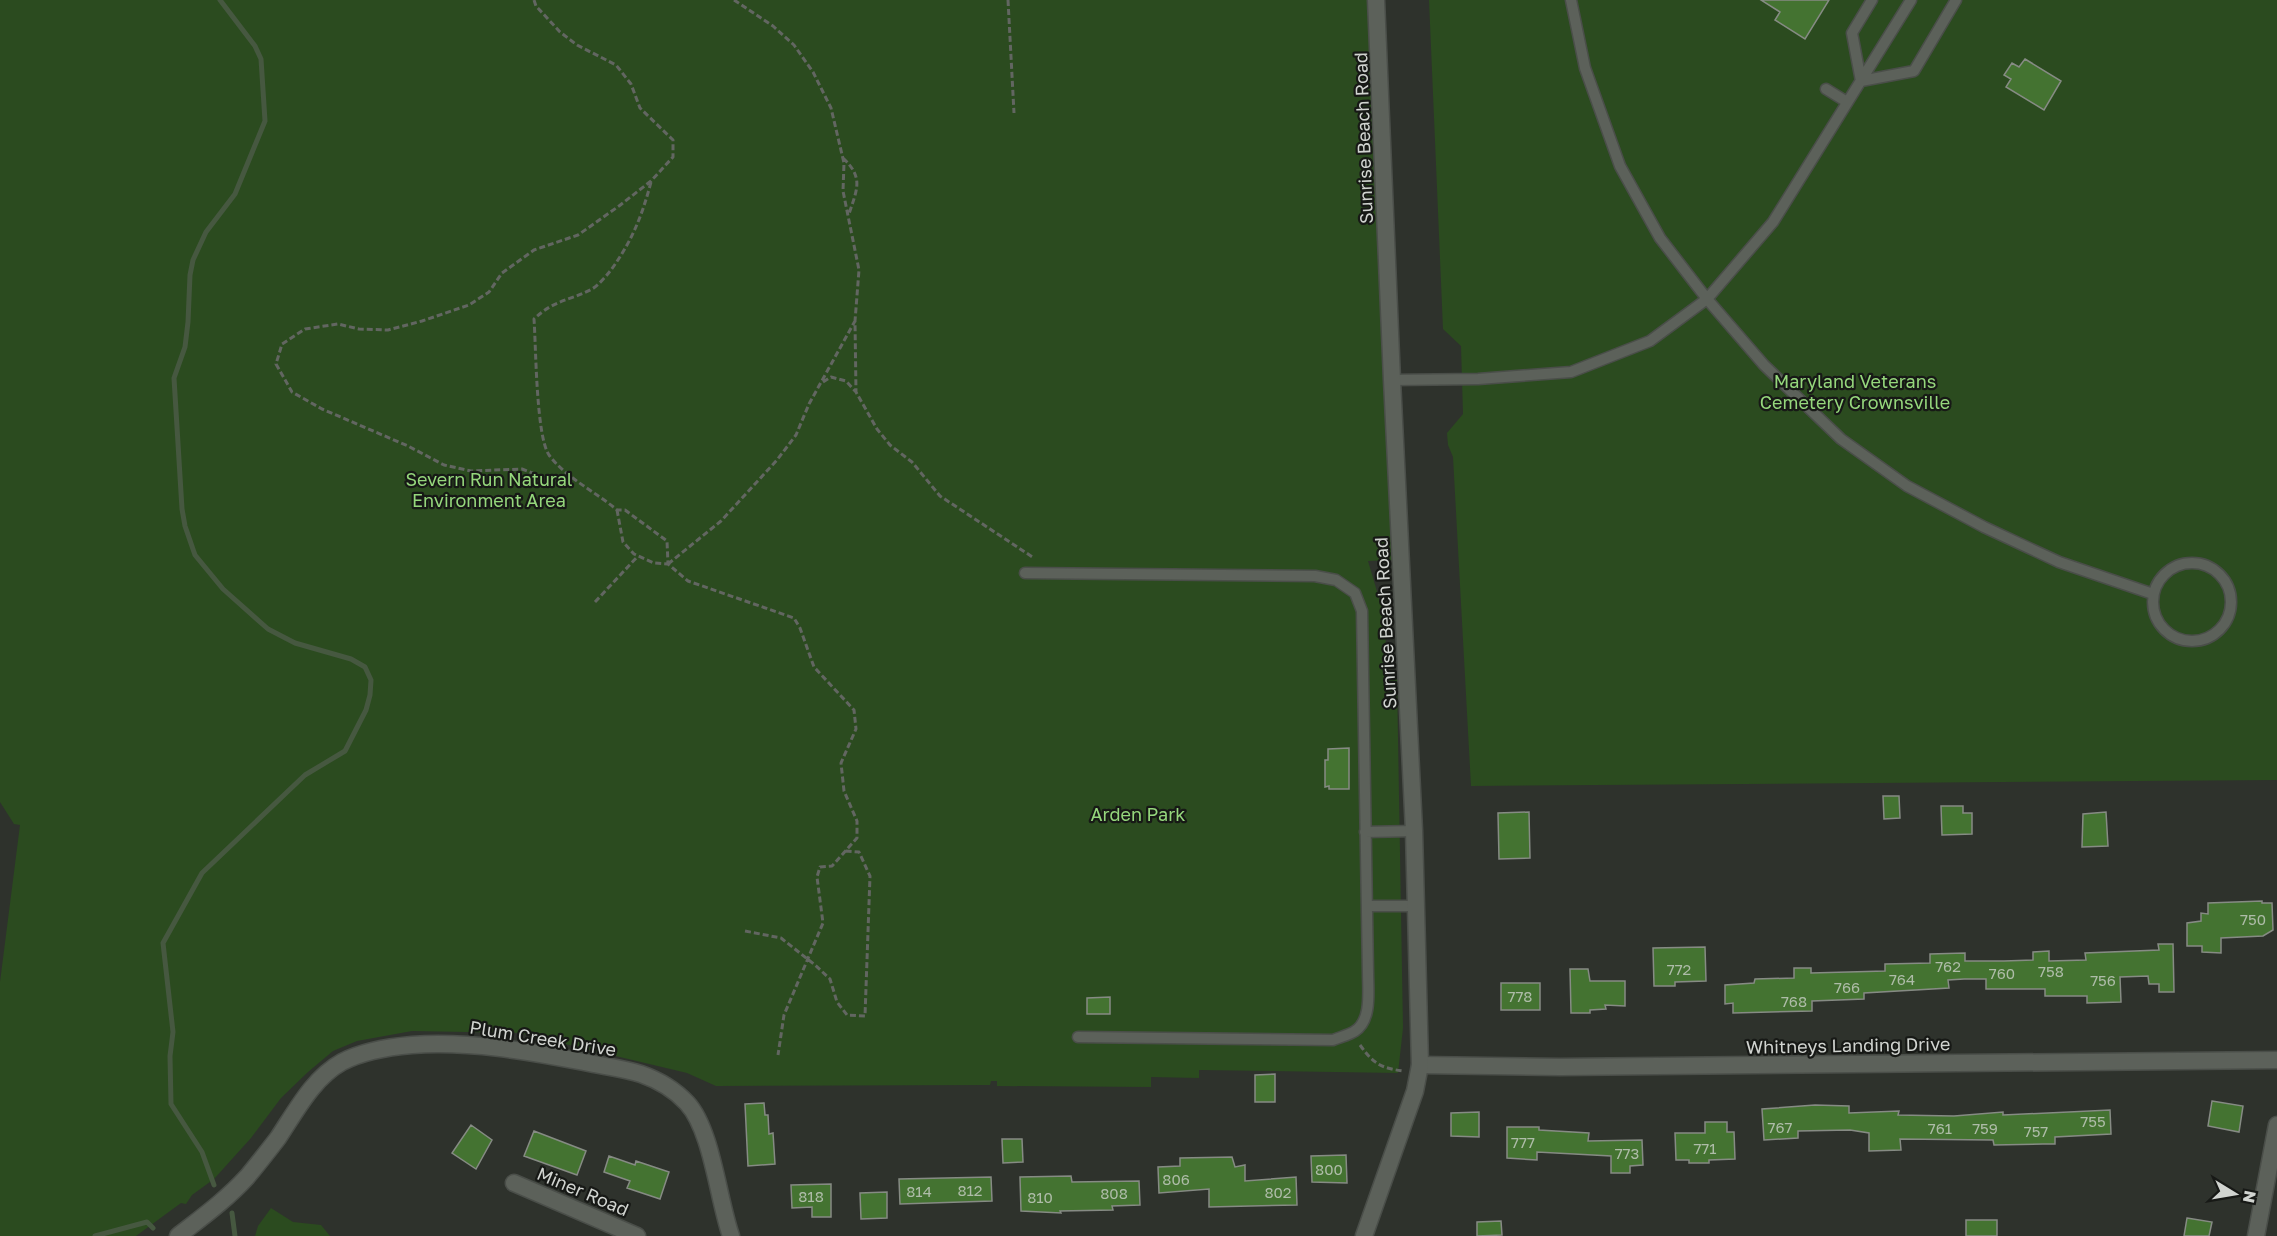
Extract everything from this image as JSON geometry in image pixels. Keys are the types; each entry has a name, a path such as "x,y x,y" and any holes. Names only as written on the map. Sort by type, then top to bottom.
{"street":[{"name":"Sunrise Beach Road","path":"1364,1236 1415,1091 1420,1065 1414,831 1376,0"},
{"name":"Plum Creek Drive","path":"177,1236 229,1195 246,1177 275,1141 305,1097 328,1071 366,1052 405,1046 448,1044 508,1049 590,1063 641,1074 675,1092 688,1104 706,1138 731,1236"},
{"name":"Whitneys Landing Drive","path":"1420,1065 1560,1067 2277,1060"},
{"path":"2256,1236 2277,1125"},
{"name":"Miner Road","path":"514,1183 637,1236"}],"lane":[{"path":"1571,0 1585,68 1620,166 1660,238 1707,299 1764,365 1841,439 1907,486 1983,527 2059,562 2153,594"},
{"path":"1861,81 1852,33 1872,0"},
{"path":"1392,380 1479,379 1571,372 1650,341 1707,299 1773,222 1911,0"},
{"path":"1861,81 1914,71 1956,0"},
{"path":"1826,89 1847,102"},
{"path":"2184,563 2200,563 2214,568 2225,579 2231,594 2231,609 2225,624 2214,635 2200,641 2184,641 2170,635 2159,624 2153,610 2153,594 2159,580 2170,569 2184,563"},
{"path":"1025,573 1315,576 1336,580 1355,593 1362,611 1367,906 1367,1007 1364,1024 1354,1032 1333,1040 1078,1037"},
{"path":"1365,832 1414,831"},
{"path":"1367,906 1415,906"}],"path":[{"path":"534,0 536,6 560,32 577,45 616,65 632,84 640,108 673,140 673,157 651,181 578,235 534,250 502,273 489,292 469,304 422,321 387,330 359,329 338,324 305,329 282,344 276,364 291,392 322,409 408,446 444,465 471,471 522,469 543,477 563,479 571,475"},
{"path":"734,0 773,26 794,45 813,72 831,108 843,158 843,191 859,270 855,321 856,392"},
{"path":"1008,0 1011,92 1014,113"},
{"path":"843,158 854,168 857,178 848,216"},
{"path":"651,181 641,218 626,249 606,276 593,289 546,308 534,319 541,431 549,454 571,475 617,510 625,510 667,541 668,564"},
{"path":"668,564 721,521 777,460 796,435 809,404 855,321"},
{"path":"823,382 831,377 846,381 856,392 877,429 890,445 912,462 940,496 1058,574"},
{"path":"617,510 623,542 638,556 654,563 668,564 688,581 794,618 814,667 854,710 856,729 841,763 843,791 857,821 856,838 832,866 820,867 817,877 823,923 784,1015 778,1055"},
{"path":"595,602 638,556"},
{"path":"745,931 781,938 830,979 837,1002 847,1015 865,1016 870,876 859,852 845,851"},
{"path":"1354,1032 1360,1046 1375,1064 1407,1072 1420,1065"}],"green space":[{"name":"Severn Run Natural Environment Area","path":"0,0 1370,0 1393,560 1368,561 1384,615 1388,677 1397,679 1403,1028 1398,1073 1199,1070 1199,1078 1151,1077 1151,1087 997,1086 997,1081 991,1081 990,1085 716,1086 687,1073 519,1033 412,1031 357,1041 333,1051 281,1098 251,1138 214,1179 192,1195 186,1204 181,1203 136,1236 0,1236 0,982 20,825 14,824 0,802"},
{"name":"Maryland Veterans Cemetery Crownsville","path":"1429,0 2277,0 2277,780 1471,786 1453,457 1448,445 1447,433 1463,414 1461,346 1443,329"},
{"path":"271,1208 293,1222 321,1225 330,1236 255,1236 258,1226"}],"building":[{"path":"1761,0 1829,0 1805,39 1775,20 1780,12"},
{"path":"2025,59 2061,81 2044,110 2006,87 2011,79 2004,75 2012,63 2019,67"},
{"path":"1349,748 1349,789 1325,787 1325,760 1328,760 1328,749"},
{"path":"1883,796 1899,796 1900,818 1884,819"},
{"path":"1941,806 1963,806 1963,813 1972,813 1972,834 1942,835"},
{"path":"1529,812 1530,858 1499,859 1498,813"},
{"path":"2106,812 2108,846 2082,847 2083,814"},
{"path":"2262,901 2262,903 2272,903 2273,930 2263,936 2221,938 2221,953 2202,952 2202,946 2187,946 2187,923 2201,921 2201,913 2208,914 2208,903"},
{"path":"2158,944 2173,944 2174,992 2159,992 2159,984 2149,984 2148,976 2120,977 2121,1002 2087,1003 2087,996 2045,996 2045,989 1986,989 1986,979 1964,979 1948,980 1949,988 1864,993 1864,999 1812,1001 1812,1011 1733,1013 1733,1003 1725,1004 1725,985 1754,983 1755,979 1794,978 1794,968 1811,968 1811,973 1885,971 1885,964 1930,963 1930,954 1965,953 1965,961 2033,960 2033,952 2049,951 2049,961 2086,960 2085,953 2159,950"},
{"path":"1705,947 1706,981 1675,982 1675,986 1654,986 1653,948"},
{"path":"1570,969 1588,969 1590,981 1625,981 1625,1006 1605,1005 1606,1009 1590,1010 1590,1013 1571,1013"},
{"path":"1501,983 1540,983 1540,1010 1501,1010"},
{"path":"1110,997 1110,1014 1087,1014 1087,998"},
{"path":"1275,1074 1275,1102 1255,1102 1255,1075"},
{"path":"2212,1101 2243,1106 2239,1132 2208,1126"},
{"path":"764,1103 765,1115 768,1115 769,1134 773,1133 775,1164 748,1166 745,1104"},
{"path":"1815,1105 1849,1106 1849,1113 1899,1111 1898,1115 1954,1116 2003,1112 2003,1115 2110,1110 2111,1134 2055,1137 2055,1144 1994,1145 1993,1140 1900,1139 1901,1150 1869,1151 1869,1133 1850,1130 1798,1131 1798,1138 1764,1140 1762,1109"},
{"path":"1479,1112 1479,1137 1451,1136 1451,1113"},
{"path":"1705,1122 1727,1122 1727,1132 1734,1132 1735,1159 1709,1160 1709,1163 1689,1163 1689,1160 1676,1160 1675,1133 1705,1133"},
{"path":"471,1125 492,1140 476,1169 452,1153"},
{"path":"1507,1127 1539,1127 1539,1130 1589,1133 1588,1141 1642,1140 1643,1165 1630,1166 1630,1173 1611,1173 1611,1156 1537,1152 1537,1160 1507,1158"},
{"path":"534,1131 586,1151 577,1175 524,1156"},
{"path":"1002,1139 1022,1139 1023,1162 1003,1163"},
{"path":"1346,1155 1347,1183 1312,1182 1311,1156"},
{"path":"609,1156 635,1165 636,1161 669,1172 660,1199 627,1188 630,1181 604,1172"},
{"path":"1232,1157 1235,1167 1245,1165 1245,1181 1296,1177 1297,1205 1209,1207 1209,1189 1159,1193 1158,1167 1180,1166 1180,1158"},
{"path":"1071,1176 1072,1182 1139,1181 1140,1205 1112,1206 1113,1210 1060,1211 1061,1213 1021,1211 1020,1177"},
{"path":"991,1177 992,1201 900,1204 899,1179"},
{"path":"831,1184 831,1217 812,1217 812,1207 792,1208 791,1185"},
{"path":"887,1192 887,1218 861,1219 860,1193"},
{"path":"2187,1218 2212,1222 2209,1236 2184,1236"},
{"path":"1966,1220 1997,1220 1997,1236 1966,1236"},
{"path":"1501,1221 1502,1235 1477,1236 1477,1222"}],"waterway":[{"path":"214,1185 202,1152 171,1104 170,1056 173,1032 163,943 202,873 305,775 345,751 366,710 371,680 365,667 351,659 295,643 268,629 223,589 195,555 185,526 174,378 185,347 190,275 193,260 206,232 235,194 265,121 261,59 255,46 220,0"},
{"path":"232,1213 235,1236"},
{"path":"95,1236 147,1222 153,1228"}],"park label":[{"name":"Arden Park","path":"1138,814"}]}
